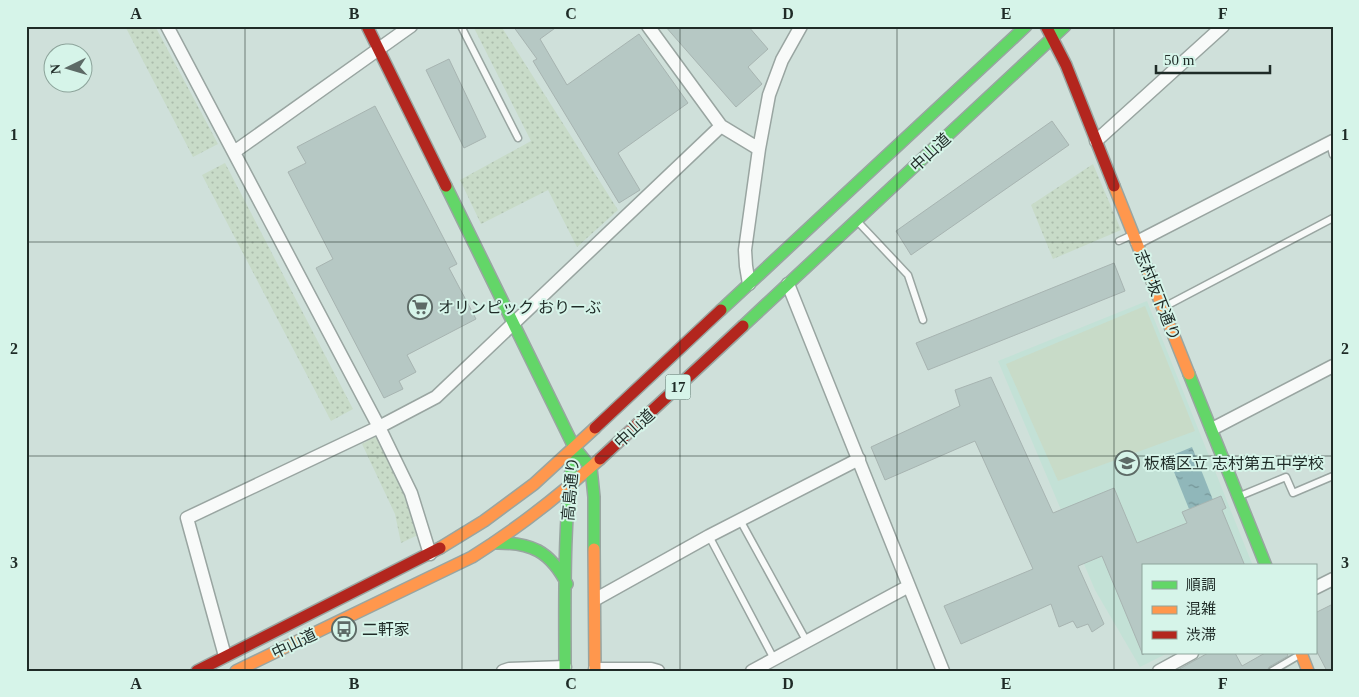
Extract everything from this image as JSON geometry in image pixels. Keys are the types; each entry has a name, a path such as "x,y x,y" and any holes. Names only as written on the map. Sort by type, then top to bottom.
{"main road":[{"path":"367,26 574,447"},
{"name":"中山道","path":"197,671 430,554 457,539 510,503 534,484 1026,26"},
{"name":"志村坂下通り","path":"1046,26 1066,65 1265,564"},
{"name":"中山道","path":"236,671 438,574 494,543 568,488 1065,26"},
{"name":"高島通り","path":"574,447 591,468 594,497 595,670"},
{"name":"高島通り","path":"565,669 568,488 574,447"},
{"path":"494,543 518,543 537,548 555,564 567,584"},
{"path":"1301,654 1308,671"}],"street":[{"path":"167,26 379,427 411,493 430,554"},
{"path":"234,152 411,26"},
{"path":"648,26 721,126 759,149"},
{"path":"749,284 745,250 759,149 769,95 782,60 801,26"},
{"path":"1096,141 1223,26"},
{"path":"226,656 188,518 379,427 436,397 721,126"},
{"path":"1135,239 1332,146"},
{"path":"788,284 943,671"},
{"path":"1212,429 1333,366"},
{"path":"596,599 709,536 859,459"},
{"path":"1316,588 1333,579"},
{"path":"752,671 909,586"},
{"path":"1159,671 1190,654"},
{"path":"503,671 508,669 565,669"},
{"path":"595,670 651,669 658,671"}],"lane":[{"path":"461,26 518,138"},
{"path":"1163,308 1333,218"},
{"path":"856,220 908,275 923,320"},
{"path":"1119,241 1135,239"},
{"path":"1239,496 1286,477 1293,493 1333,476"},
{"path":"740,520 807,642"},
{"path":"709,536 774,659"},
{"path":"1272,671 1299,654"}],"shaded area":[{"path":"125,26 155,26 218,144 193,157"},
{"path":"473,26 501,26 618,210 577,247 548,190 481,224 460,180 531,141"},
{"path":"225,163 353,409 331,421 202,175"},
{"path":"1093,164 1121,230 1053,259 1031,205"},
{"name":"板橋区立 志村第五中学校","path":"1147,301 1252,564 1142,564 1142,654 1166,654 1140,667 1095,590 998,361"},
{"path":"1145,306 1195,431 1058,481 1006,364"},
{"path":"378,435 407,496 418,535 401,543 395,514 362,444"}],"water":[{"path":"1192,447 1213,500 1189,509 1168,457"}],"building":[{"path":"513,26 558,26 540,39 567,85 639,34 688,103 618,153 640,190 619,203 533,61 537,59"},
{"path":"665,26 748,26 768,49 748,67 762,84 736,107"},
{"path":"449,59 486,137 464,148 426,70"},
{"path":"375,106 457,264 449,268 476,319 407,355 416,372 399,381 403,389 384,398 316,268 333,259 288,172 306,163 297,147"},
{"path":"1052,121 1069,145 911,255 896,231"},
{"path":"1114,263 1125,291 928,370 916,343"},
{"path":"991,377 1053,513 1114,488 1137,543 1187,523 1182,512 1221,496 1226,508 1222,510 1244,564 1142,564 1142,653 1102,556 1078,566 1104,624 1092,632 1088,624 1077,628 1073,621 1059,627 1051,604 961,644 944,606 1033,569 975,441 885,480 871,447 960,406 955,390"},
{"path":"1333,604 1333,671 1327,671 1316,650 1316,612"},
{"path":"1206,654 1236,654 1242,666 1263,654 1287,654 1288,656 1269,667 1267,671 1176,671"}],"traffic: fast":[{"path":"721,310 1026,26"},
{"path":"743,326 1065,26"},
{"path":"446,186 574,447 591,468 594,497 594,549"},
{"path":"1189,374 1265,564"},
{"path":"565,671 566,531 574,447"},
{"path":"494,543 519,544 538,551 554,564 567,584"}],"traffic: slow":[{"path":"1114,186 1189,374"},
{"path":"440,548 484,521 534,484 595,428"},
{"path":"236,671 472,557 538,511 600,459"},
{"path":"594,549 595,671"},
{"path":"1301,654 1308,671"}],"traffic: jam":[{"path":"367,26 446,186"},
{"path":"1046,26 1066,65 1114,186"},
{"path":"595,428 721,310"},
{"path":"600,459 743,326"},
{"path":"197,671 440,548"}],"place":[{"name":"オリンピック おりーぶ","path":"420,307"},
{"name":"板橋区立 志村第五中学校","path":"1127,463"},
{"name":"二軒家","path":"344,629"}]}
